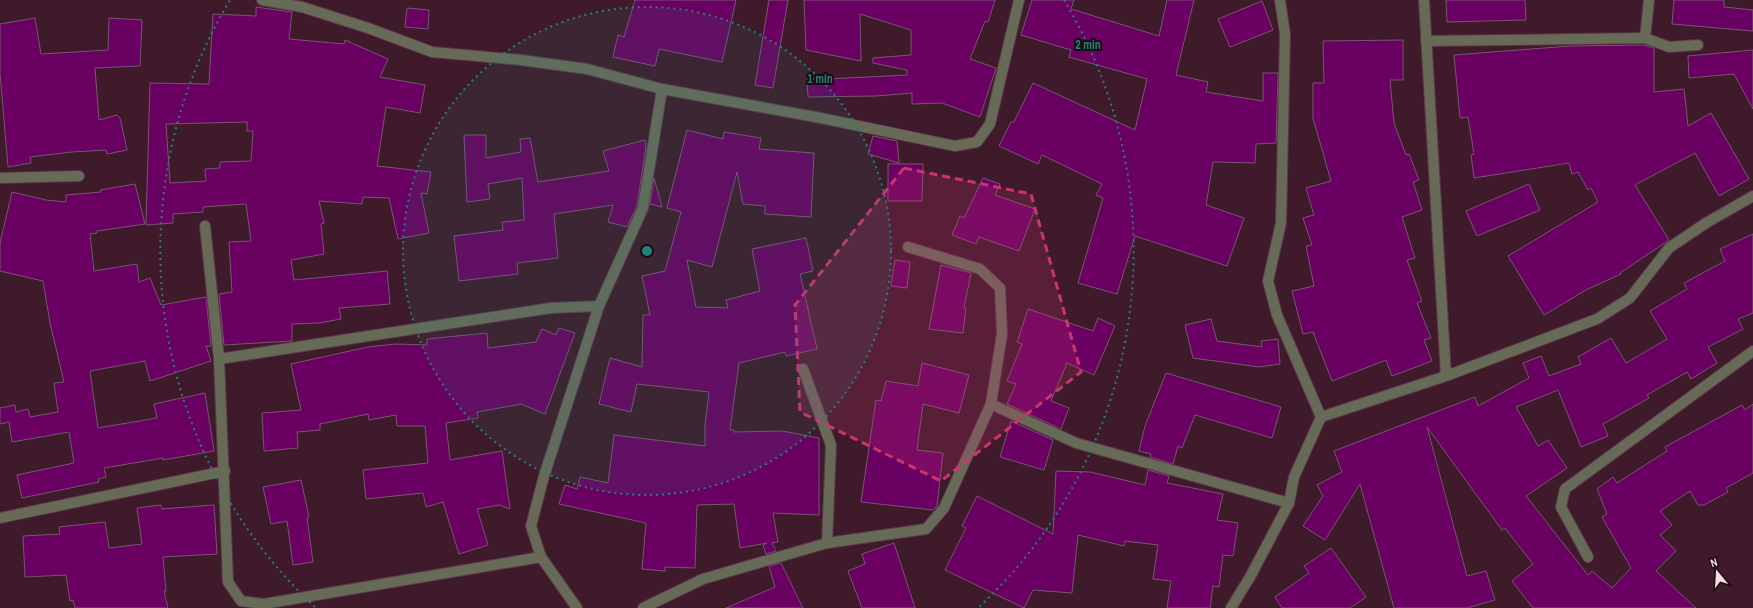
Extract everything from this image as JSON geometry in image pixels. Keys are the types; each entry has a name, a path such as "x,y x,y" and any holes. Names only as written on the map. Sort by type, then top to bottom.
{"street":[{"path":"262,0 303,3 432,52 521,60 587,69 662,89 821,118 955,146 977,142 990,124 1019,0"},
{"path":"1232,608 1289,503 1294,477 1321,417 1277,315 1268,281 1281,223 1285,34 1280,0"},
{"path":"1424,0 1446,376"},
{"path":"1645,38 1649,0"},
{"path":"1426,41 1645,38 1669,47 1698,46"},
{"path":"577,608 541,557 531,526 544,476 599,306 644,208 662,89"},
{"path":"0,178 79,176"},
{"path":"1321,417 1446,376 1597,319 1630,298 1669,248 1706,223 1753,196"},
{"path":"205,226 219,359 225,471 228,582 241,601 264,604 541,557"},
{"path":"643,608 703,579 827,544 926,529 944,508 991,404 1002,334 1000,288 980,269 908,247"},
{"path":"219,359 551,308 599,306"},
{"path":"1588,556 1561,507 1565,489 1753,351"},
{"path":"803,369 831,445 827,544"},
{"path":"991,404 1076,443 1289,503"},
{"path":"0,518 225,471"}],"highlighted area":[{"path":"904,168 1031,194 1081,372 941,481 800,412 795,305"}],"building":[{"path":"635,0 736,0 722,62 659,49 655,66 613,57 618,35 624,37"},
{"path":"769,0 788,0 773,88 755,85"},
{"path":"804,0 995,0 988,22 985,21 970,59 996,68 980,117 942,103 912,104 912,93 876,96 808,97 807,80 907,75 907,70 873,63 873,58 911,55 911,30 860,14 861,61 806,50"},
{"path":"1032,0 1074,0 1071,9 1159,36 1167,0 1194,0 1176,75 1208,82 1206,92 1263,101 1263,73 1278,73 1276,143 1256,144 1255,163 1213,162 1206,205 1244,218 1227,266 1135,236 1117,294 1078,283 1103,198 1096,195 1102,184 1042,155 1038,164 999,146 1011,122 1014,122 1033,83 1135,130 1147,79 1069,57 1071,50 1021,35"},
{"path":"1446,0 1525,0 1526,20 1447,22"},
{"path":"1674,0 1724,0 1724,7 1753,10 1753,31 1672,24"},
{"path":"1262,1 1273,30 1230,47 1218,19"},
{"path":"256,7 292,12 289,39 344,44 345,40 388,59 380,77 425,85 420,113 386,107 377,166 431,172 427,194 421,193 429,233 398,239 389,198 363,197 362,204 319,201 324,223 321,224 324,254 291,260 294,280 387,271 390,304 339,308 341,319 319,323 292,324 292,341 224,345 219,294 232,292 229,242 251,241 246,204 203,207 203,212 173,214 173,223 146,225 150,83 209,84 213,14 256,16","holes":["247,122 247,131 253,131 251,161 220,162 220,168 205,169 206,181 170,183 166,124"]},
{"path":"407,8 429,10 428,29 405,27"},
{"path":"35,18 41,54 108,50 109,18 142,20 140,66 95,68 99,120 117,115 120,118 127,150 107,154 106,150 30,157 31,163 8,167 0,73 0,24"},
{"path":"1403,40 1403,80 1390,80 1394,123 1406,155 1409,154 1419,180 1413,182 1422,210 1402,217 1415,258 1407,260 1422,301 1417,303 1431,338 1424,340 1432,361 1392,376 1386,360 1332,381 1313,332 1303,334 1292,291 1314,286 1306,246 1312,245 1303,218 1314,215 1306,188 1331,181 1313,118 1313,83 1324,83 1323,41"},
{"path":"1644,45 1654,48 1654,92 1684,89 1688,126 1711,113 1749,179 1719,196 1695,153 1635,185 1669,240 1620,273 1621,274 1586,290 1544,315 1508,256 1598,202 1591,188 1588,190 1578,172 1572,174 1569,163 1474,178 1471,155 1474,154 1468,117 1460,118 1454,55 1570,46"},
{"path":"1753,50 1753,109 1734,74 1689,78 1688,56"},
{"path":"687,130 723,139 724,132 761,138 759,149 814,153 811,217 765,214 765,206 743,204 737,172 712,267 687,260 696,307 728,308 726,300 760,291 752,249 806,238 813,271 800,274 817,349 786,356 785,352 739,363 730,430 734,430 734,432 782,431 819,438 819,515 773,513 778,542 772,543 776,551 766,554 763,545 767,543 740,548 734,504 697,505 695,568 665,567 665,571 642,569 646,523 559,504 565,485 577,489 580,477 608,483 614,435 705,446 705,425 709,392 637,384 631,412 599,404 610,358 642,367 643,315 650,315 642,276 665,271 681,212 667,208"},
{"path":"464,135 486,135 486,158 521,152 520,139 530,138 538,182 609,171 603,151 645,140 646,146 637,206 627,227 608,222 613,205 554,214 558,258 517,263 518,274 459,281 454,236 503,230 502,222 524,220 522,178 488,184 490,199 467,202"},
{"path":"873,136 897,141 899,163 868,154"},
{"path":"888,164 923,164 922,201 888,201"},
{"path":"654,178 662,207 650,204"},
{"path":"983,178 1000,184 995,195 1035,209 1019,251 979,237 976,244 952,235 960,216 964,218"},
{"path":"135,184 145,224 97,231 97,233 90,234 94,271 137,264 139,282 150,278 161,305 206,297 211,346 206,346 211,361 150,381 145,361 90,371 98,428 157,418 154,404 205,393 214,451 104,468 106,477 98,479 99,482 22,498 17,475 74,463 69,432 12,442 9,422 0,424 0,408 15,405 16,412 28,409 30,417 58,412 54,383 64,382 50,323 43,281 0,271 0,243 12,192 46,200 66,202 66,195 101,192 100,190"},
{"path":"1529,184 1540,210 1477,236 1466,211"},
{"path":"1753,234 1753,313 1738,319 1743,329 1708,347 1717,363 1691,379 1687,372 1647,395 1649,398 1603,424 1608,436 1581,447 1558,390 1516,407 1538,446 1548,440 1567,468 1526,496 1588,575 1592,571 1612,588 1631,568 1602,517 1607,514 1597,489 1613,477 1617,483 1667,451 1665,447 1742,405 1745,410 1753,404 1753,473 1726,488 1728,492 1704,505 1698,505 1690,491 1660,511 1672,525 1660,535 1676,551 1656,571 1696,608 1533,608 1512,581 1533,564 1505,528 1502,530 1427,427 1467,576 1486,571 1495,600 1467,608 1394,608 1360,484 1325,540 1303,526 1323,496 1317,485 1342,472 1334,451 1475,397 1478,406 1529,378 1523,363 1541,356 1549,376 1581,364 1578,357 1611,338 1626,363 1667,339 1650,311 1687,289 1684,283 1725,261 1720,249"},
{"path":"895,260 910,262 907,288 891,286"},
{"path":"941,265 971,273 964,308 966,308 963,333 929,329"},
{"path":"1028,309 1093,331 1098,318 1115,326 1094,375 1067,363 1051,401 1069,408 1061,429 1007,404 1016,384 1007,381 1022,344 1017,342"},
{"path":"1211,319 1217,341 1262,347 1261,341 1278,339 1280,364 1259,367 1193,358 1185,325"},
{"path":"559,328 575,333 545,414 521,404 477,412 478,418 446,423 450,460 502,451 510,509 499,505 477,509 488,545 459,554 443,502 426,507 423,493 366,499 363,470 428,463 425,426 397,426 396,415 369,420 368,414 320,424 320,430 297,432 298,448 264,451 262,413 301,410 291,364 368,347 396,344 427,345 427,339 487,333 488,348 536,342 542,329 556,335"},
{"path":"922,363 969,375 959,413 923,404 917,450 943,453 937,506 933,510 861,502 876,400 881,401 886,381 918,386"},
{"path":"1166,373 1281,407 1272,438 1195,415 1182,448 1178,446 1173,464 1150,457 1151,454 1139,451 1145,426"},
{"path":"1011,421 1053,440 1044,470 1000,457"},
{"path":"1148,470 1169,476 1167,483 1223,494 1217,520 1238,523 1233,556 1223,555 1219,587 1213,586 1210,608 1167,608 1171,581 1153,579 1158,545 1125,541 1124,546 1078,535 1072,593 1033,590 1024,608 945,570 966,528 962,526 977,496 1053,534 1056,471 1090,472 1145,485"},
{"path":"301,480 309,517 307,518 313,562 293,565 287,521 271,524 263,487"},
{"path":"161,505 162,509 214,505 217,554 163,557 166,591 164,591 168,608 75,608 73,600 70,601 66,575 25,577 23,536 60,534 59,527 105,522 109,548 142,544 137,508"},
{"path":"894,543 915,608 862,608 848,571 865,564 862,554"},
{"path":"1331,548 1366,597 1350,608 1282,608 1275,597 1309,573 1304,566"},
{"path":"781,563 803,608 726,608 775,587 769,566"}]}
